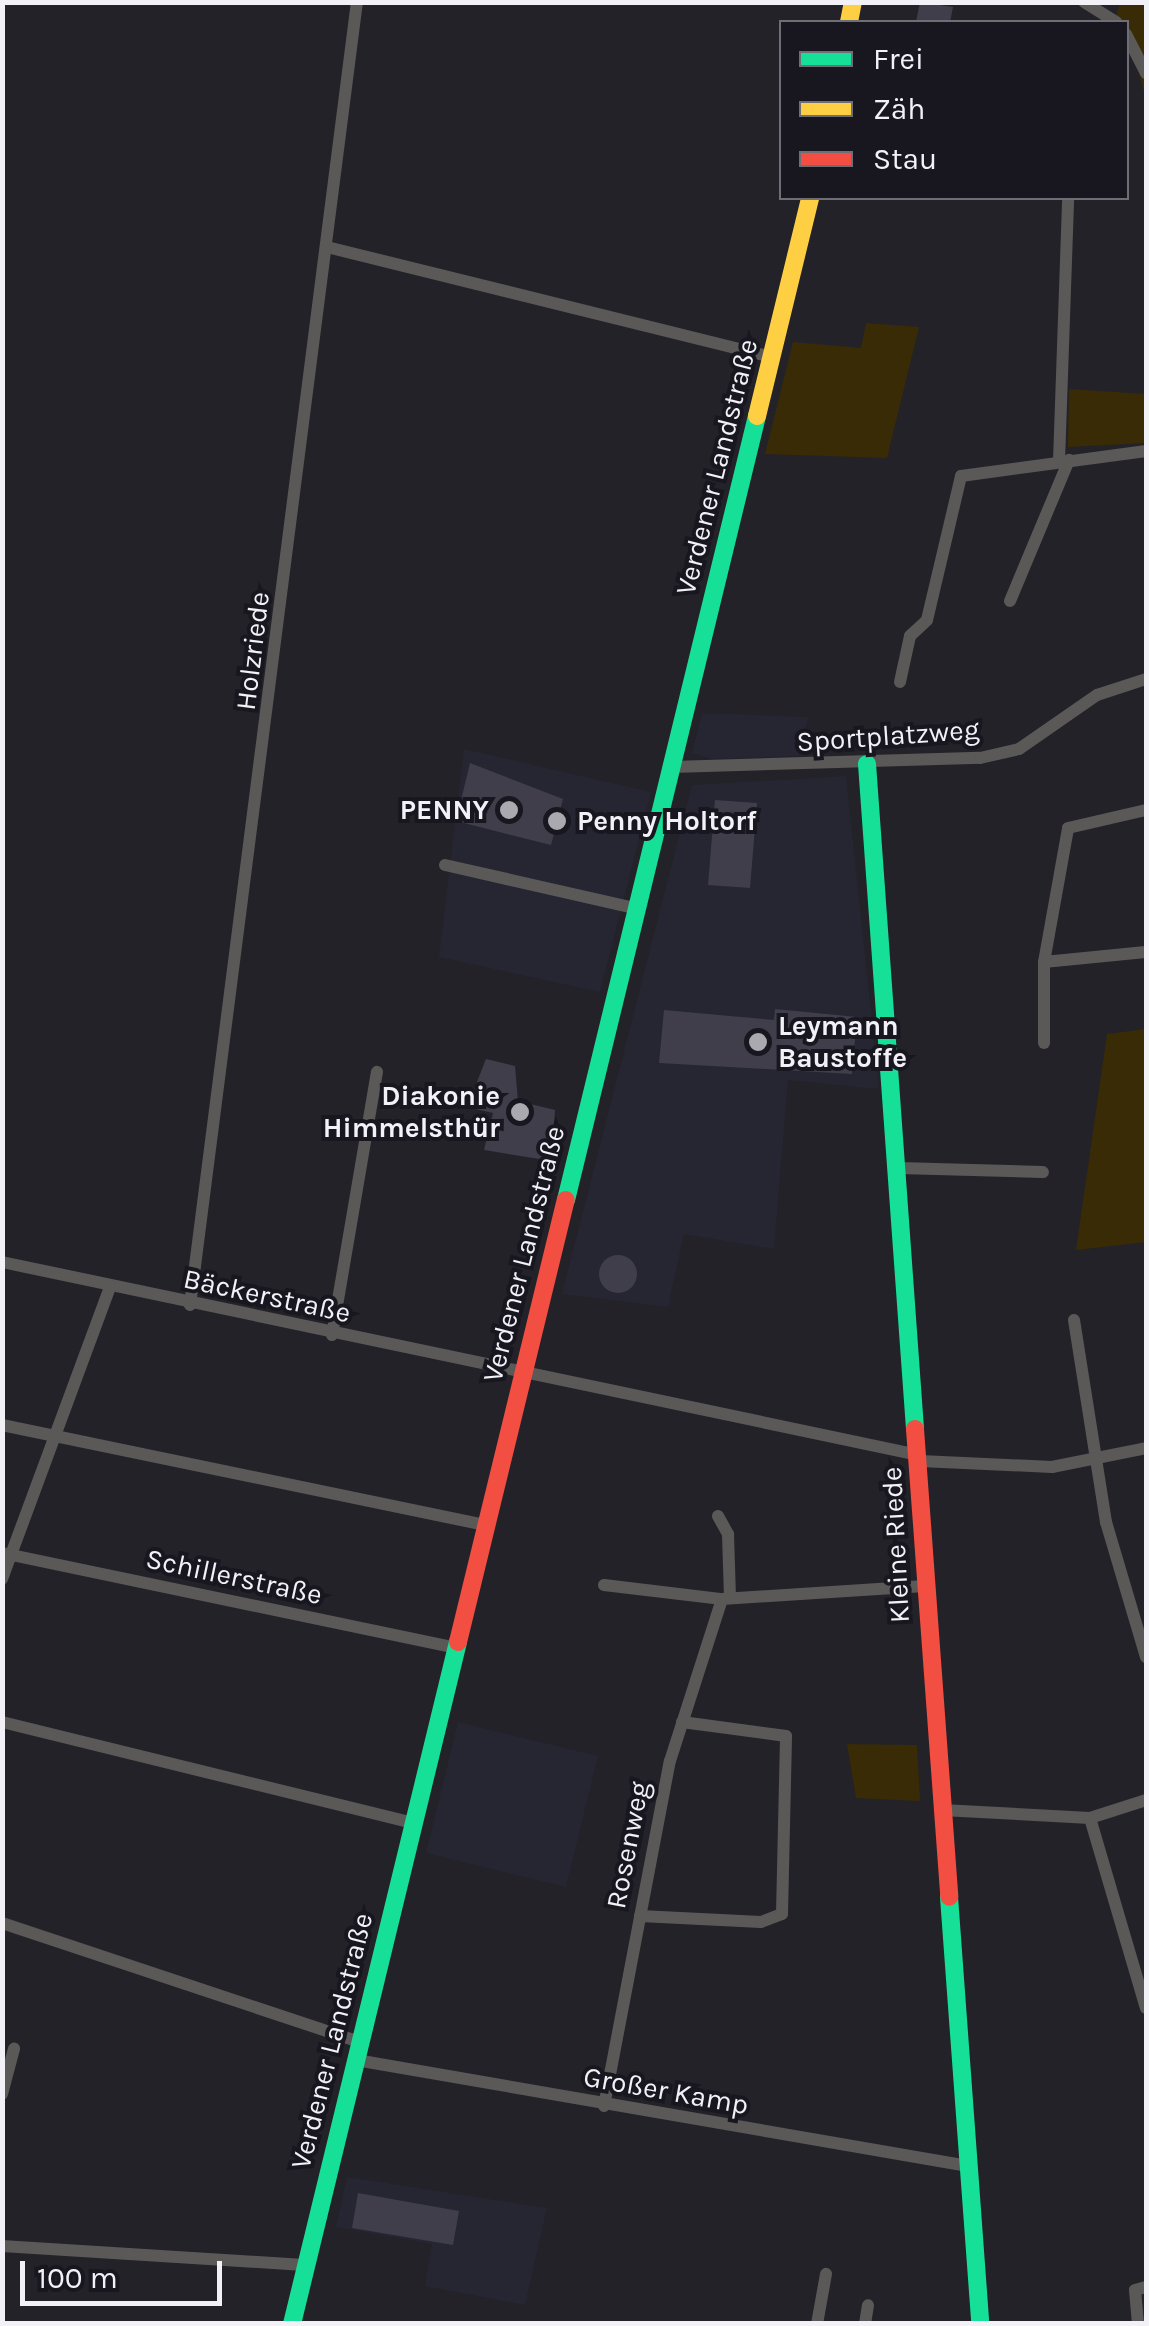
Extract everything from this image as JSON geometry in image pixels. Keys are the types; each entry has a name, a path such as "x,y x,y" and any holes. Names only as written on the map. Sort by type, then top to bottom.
{"main road":[{"name":"Verdener Landstraße","path":"292,2324 810,200"},
{"name":"Kleine Riede","path":"867,764 980,2324"}],"street":[{"name":"Holzriede","path":"190,1305 357,2"},
{"path":"1084,2 1113,20"},
{"path":"1129,40 1146,73"},
{"path":"1010,600 1064,461 1068,200"},
{"path":"328,247 772,357"},
{"path":"900,682 910,636 927,620 961,476 1146,451"},
{"name":"Sportplatzweg","path":"672,768 867,764 1020,749 1097,694 1146,678"},
{"path":"1044,1044 1044,962 1068,828 1146,810"},
{"path":"445,865 638,909"},
{"path":"1044,962 1146,952"},
{"path":"332,1335 377,1072"},
{"path":"899,1168 1043,1172"},
{"name":"Bäckerstraße","path":"2,1262 919,1458 1097,1463 1146,1448"},
{"path":"2,1579 110,1287"},
{"path":"1074,1320 1097,1463 1146,1657"},
{"path":"2,1426 54,1432 486,1525"},
{"name":"Rosenweg","path":"604,2106 682,1722 726,1598 728,1534 718,1516"},
{"name":"Schillerstraße","path":"12,1555 456,1648"},
{"path":"604,1585 726,1598 924,1586"},
{"path":"2,1722 413,1823"},
{"path":"640,1916 761,1922 782,1914 786,1736 682,1722"},
{"path":"942,1810 1090,1818 1146,1800"},
{"path":"1090,1818 1146,2008"},
{"name":"Großer Kamp","path":"2,1923 358,2051 604,2106 968,2166"},
{"path":"2,2094 14,2049"},
{"path":"2,2246 307,2264"},
{"path":"817,2324 826,2274"},
{"path":"1138,2324 1135,2290 1146,2287"},
{"path":"865,2324 868,2304"}],"shaded area":[{"path":"1120,3 1146,3 1146,100 1129,20 1115,20"},
{"path":"866,323 919,327 887,458 765,454 793,342 861,348"},
{"path":"1069,389 1146,394 1146,443 1068,447"},
{"path":"702,713 808,717 799,756 713,759 692,753"},
{"path":"464,749 651,792 600,992 439,957"},
{"path":"846,776 879,1089 788,1080 774,1249 684,1234 668,1307 562,1294 692,785"},
{"path":"1146,1029 1146,1242 1076,1250 1107,1034"},
{"path":"458,1722 598,1756 566,1887 426,1853"},
{"path":"847,1744 917,1745 920,1801 856,1798"},
{"path":"347,2177 547,2208 525,2305 425,2286 432,2244 336,2227"}],"building":[{"path":"920,2 953,7 950,20 916,20"},
{"name":"PENNY","path":"470,763 563,799 551,845 456,821"},
{"path":"715,800 757,803 750,888 708,885"},
{"name":"Leymann Baustoffe","path":"775,1009 857,1017 852,1074 659,1063 664,1010 774,1020"},
{"name":"Diakonie Himmelsthür","path":"486,1059 515,1066 518,1101 555,1110 552,1161 484,1150 493,1113 467,1107"},
{"path":"618,1255 631,1261 637,1274 631,1287 618,1293 605,1287 599,1274 605,1261"},
{"path":"358,2193 459,2211 453,2245 352,2228"}],"traffic: fast":[{"path":"566,1200 757,416"},
{"path":"867,764 915,1429"},
{"path":"292,2324 458,1642"},
{"path":"949,1897 980,2324"}],"traffic: slow":[{"path":"849,20 853,2"},
{"path":"757,416 810,200"}],"traffic: jam":[{"path":"458,1642 566,1200"},
{"path":"915,1429 949,1897"}],"place":[{"name":"PENNY","path":"509,810"},
{"name":"Penny Holtorf","path":"557,821"},
{"name":"Leymann Baustoffe","path":"758,1042"},
{"name":"Diakonie Himmelsthür","path":"520,1112"}]}
